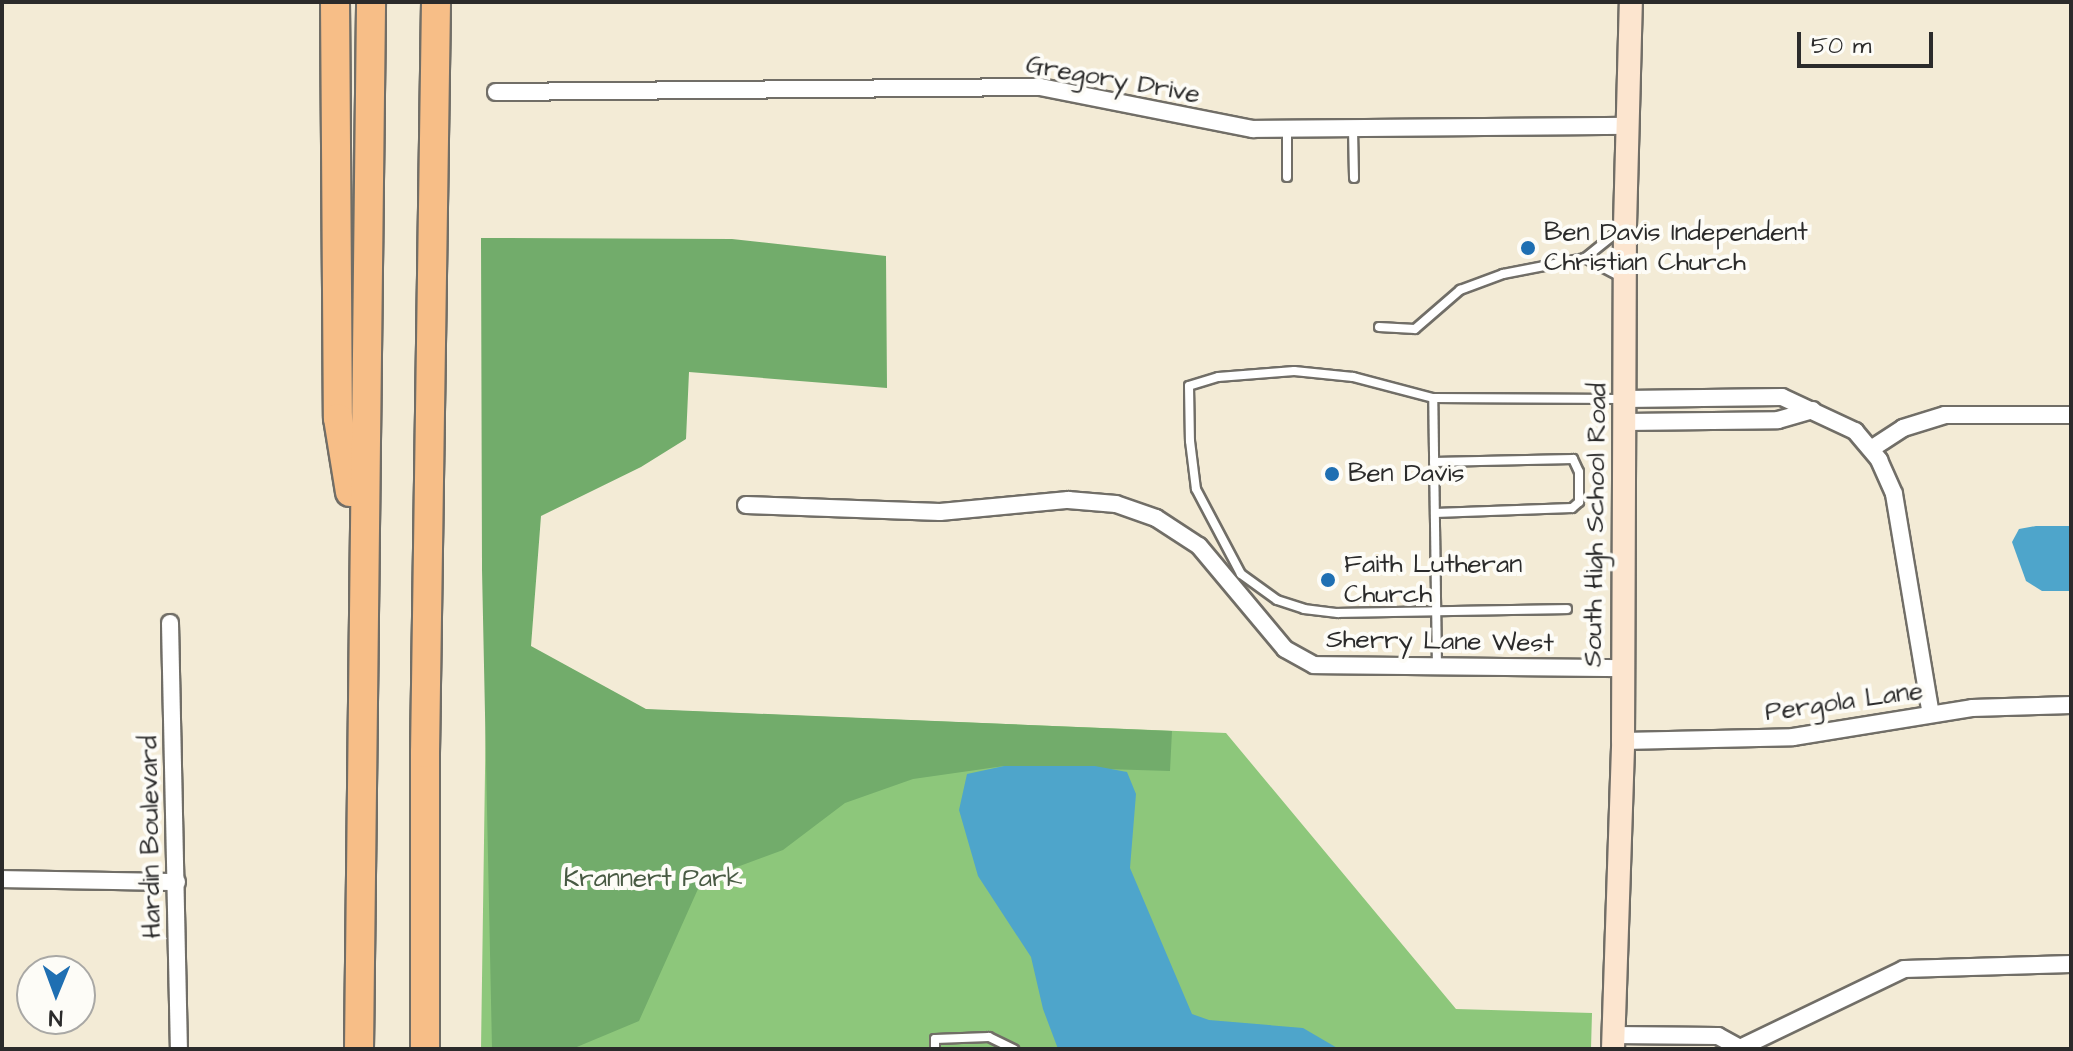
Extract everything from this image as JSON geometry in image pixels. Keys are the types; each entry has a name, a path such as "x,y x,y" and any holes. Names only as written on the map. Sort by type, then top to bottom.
{"highway":[{"path":"335,2 338,418 362,564"},
{"path":"359,1049 362,564 371,2"},
{"path":"425,1049 425,753 436,2"}],"street":[{"name":"South High School Road","path":"1613,1042 1623,741 1626,126 1631,2"},
{"name":"Gregory Drive","path":"496,92 1040,87 1239,128 1626,126"},
{"path":"1625,399 1782,397 1855,431 1871,449 1895,499 1931,714"},
{"path":"1625,422 1778,420 1813,410"},
{"path":"1871,449 1903,428 1945,415 2071,415"},
{"name":"Sherry Lane West","path":"746,505 940,512 1068,500 1116,504 1156,518 1199,546 1285,649 1314,665 1622,668"},
{"name":"Hardin Boulevard","path":"170,623 179,1049"},
{"name":"Pergola Lane","path":"1623,741 1793,737 1981,707 2071,705"},
{"path":"2,879 177,882"},
{"path":"1613,1042 1718,1036 1739,1048 1904,969 2071,964"}],"lane":[{"path":"1353,129 1354,178"},
{"path":"1287,130 1287,177"},
{"path":"1379,327 1415,329 1460,290 1503,274 1585,258 1625,226"},
{"path":"1585,258 1625,279"},
{"path":"1567,609 1338,613 1304,609 1277,600 1241,574 1196,489 1190,441 1189,386 1218,377 1294,371 1353,377 1433,398 1625,399"},
{"path":"1433,398 1437,668"},
{"path":"1434,462 1573,459 1579,472 1579,502 1572,508 1435,513"},
{"path":"935,1049 935,1039 989,1037 1014,1049"}],"green space":[{"path":"481,238 732,239 886,256 887,388 689,372 686,439 641,467 541,516 531,646 646,709 1172,731 1170,771 1004,766 913,779 845,803 783,850 702,880 639,1021 572,1049 492,1049 482,570"},
{"name":"Krannert Park","path":"486,703 1226,733 1456,1009 1592,1013 1591,1049 481,1049"}],"water":[{"path":"2071,526 2071,591 2042,591 2026,581 2012,542 2019,529"},
{"path":"1004,766 1095,766 1127,772 1136,794 1130,868 1192,1014 1209,1020 1303,1028 1339,1049 1058,1049 1043,1009 1031,957 978,876 959,810 967,774"}],"place":[{"name":"Ben Davis Independent Christian Church","path":"1528,248"},
{"name":"Ben Davis","path":"1332,474"},
{"name":"Faith Lutheran Church","path":"1328,580"}]}
